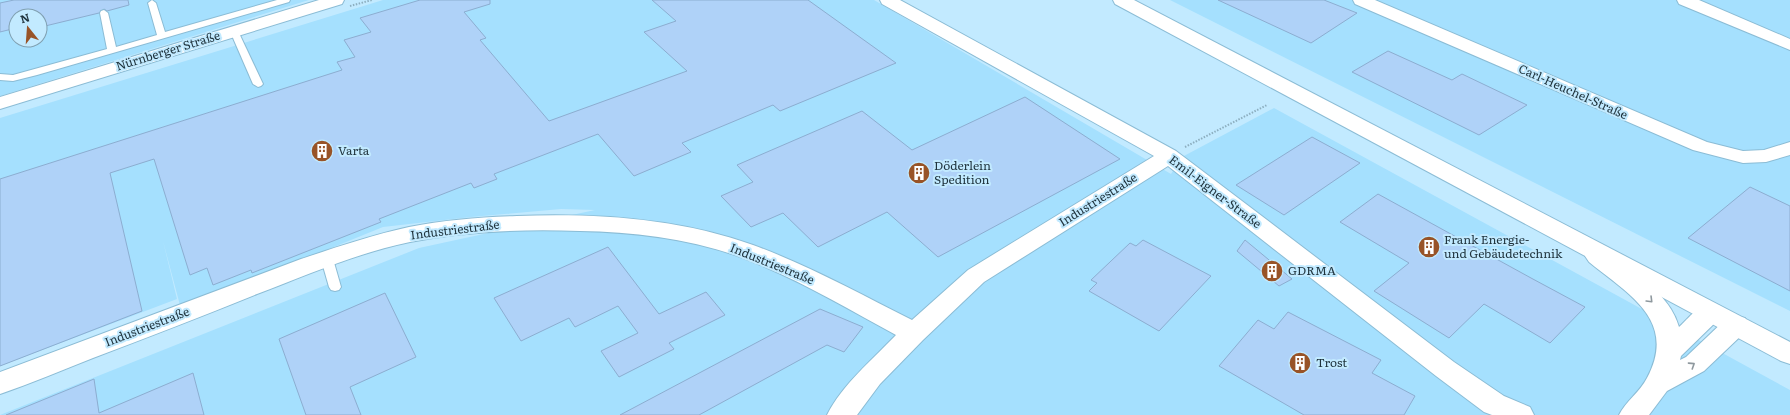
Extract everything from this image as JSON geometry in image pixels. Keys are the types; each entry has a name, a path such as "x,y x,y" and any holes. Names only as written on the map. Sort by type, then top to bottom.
{"street":[{"name":"Nürnberger Straße","path":"0,103 336,0"},
{"name":"Emil-Eigner-Straße","path":"888,0 1169,156 1445,369 1494,404 1520,415"},
{"path":"1121,0 1790,354"},
{"name":"Carl-Heuchel-Straße","path":"1361,0 1700,146 1743,157 1766,156 1790,148"},
{"path":"1685,0 1790,45"},
{"name":"Industriestraße","path":"841,415 871,377 914,333 976,276 1169,156"},
{"name":"Industriestraße","path":"0,383 327,259 394,238 433,230 546,222 627,226 678,233 743,250 797,272 914,333"},
{"path":"1577,240 1644,294 1658,308 1665,322 1670,351"},
{"path":"1633,415 1658,384 1670,351 1711,312"},
{"path":"1658,384 1695,364 1736,325"}],"lane":[{"path":"0,77 20,76 286,0"},
{"path":"152,3 162,36"},
{"path":"104,13 112,50"},
{"path":"234,31 258,84"},
{"path":"327,259 336,286"}],"path":[{"path":"1169,156 1267,105"}],"shaded area":[{"path":"0,0 309,0 0,96"},
{"path":"383,0 874,0 1171,174 1182,157 1274,108 1790,390 1790,415 0,415 419,248 595,210 561,209 383,227 181,309 163,241 177,299 0,366 0,118"},
{"path":"1170,0 1790,0 1790,311"}],"building":[{"path":"14,0 128,0 129,5 107,11 104,9 99,13 48,25 48,8 8,8 8,30 0,32 0,3"},
{"path":"420,0 490,0 490,4 464,12 486,38 480,40 549,121 687,71 644,32 676,21 652,0 808,0 896,63 780,111 773,105 682,143 691,152 634,176 598,134 494,174 497,179 474,188 471,183 379,219 381,222 252,273 251,270 213,285 207,268 190,275 154,159 110,173 142,311 0,366 0,179 342,70 337,62 355,57 344,40 371,32 360,18"},
{"path":"1218,0 1324,0 1357,13 1311,43"},
{"path":"1388,51 1452,80 1462,74 1527,105 1479,135 1352,72"},
{"name":"Döderlein Spedition","path":"1025,97 1120,159 938,257 887,212 818,247 783,213 751,227 721,196 753,182 737,165 862,111 912,150"},
{"path":"1312,137 1360,163 1284,215 1236,185"},
{"path":"1750,187 1790,206 1790,291 1688,238"},
{"path":"1378,194 1585,307 1550,343 1484,304 1449,338 1374,291 1409,263 1340,222"},
{"path":"1143,240 1211,276 1159,331 1089,291 1097,283 1091,280 1130,243 1136,246"},
{"path":"1245,240 1292,279 1279,286 1237,251"},
{"path":"608,247 659,314 706,292 725,315 669,343 674,349 619,377 601,351 638,333 618,306 575,327 569,318 521,341 494,298"},
{"path":"385,293 416,357 350,387 361,415 306,415 279,339"},
{"path":"820,309 863,327 844,352 827,345 699,415 620,415"},
{"name":"Trost","path":"1288,312 1381,360 1372,373 1415,396 1404,415 1304,415 1219,366 1258,320 1274,329"},
{"path":"193,373 204,415 6,415 94,379 99,413"}],"place":[{"name":"Varta","path":"322,151"},
{"name":"Döderlein Spedition","path":"919,173"},
{"name":"Frank Energie- und Gebäudetechnik","path":"1429,247"},
{"name":"GDRMA","path":"1272,271"},
{"name":"Trost","path":"1300,363"}]}
